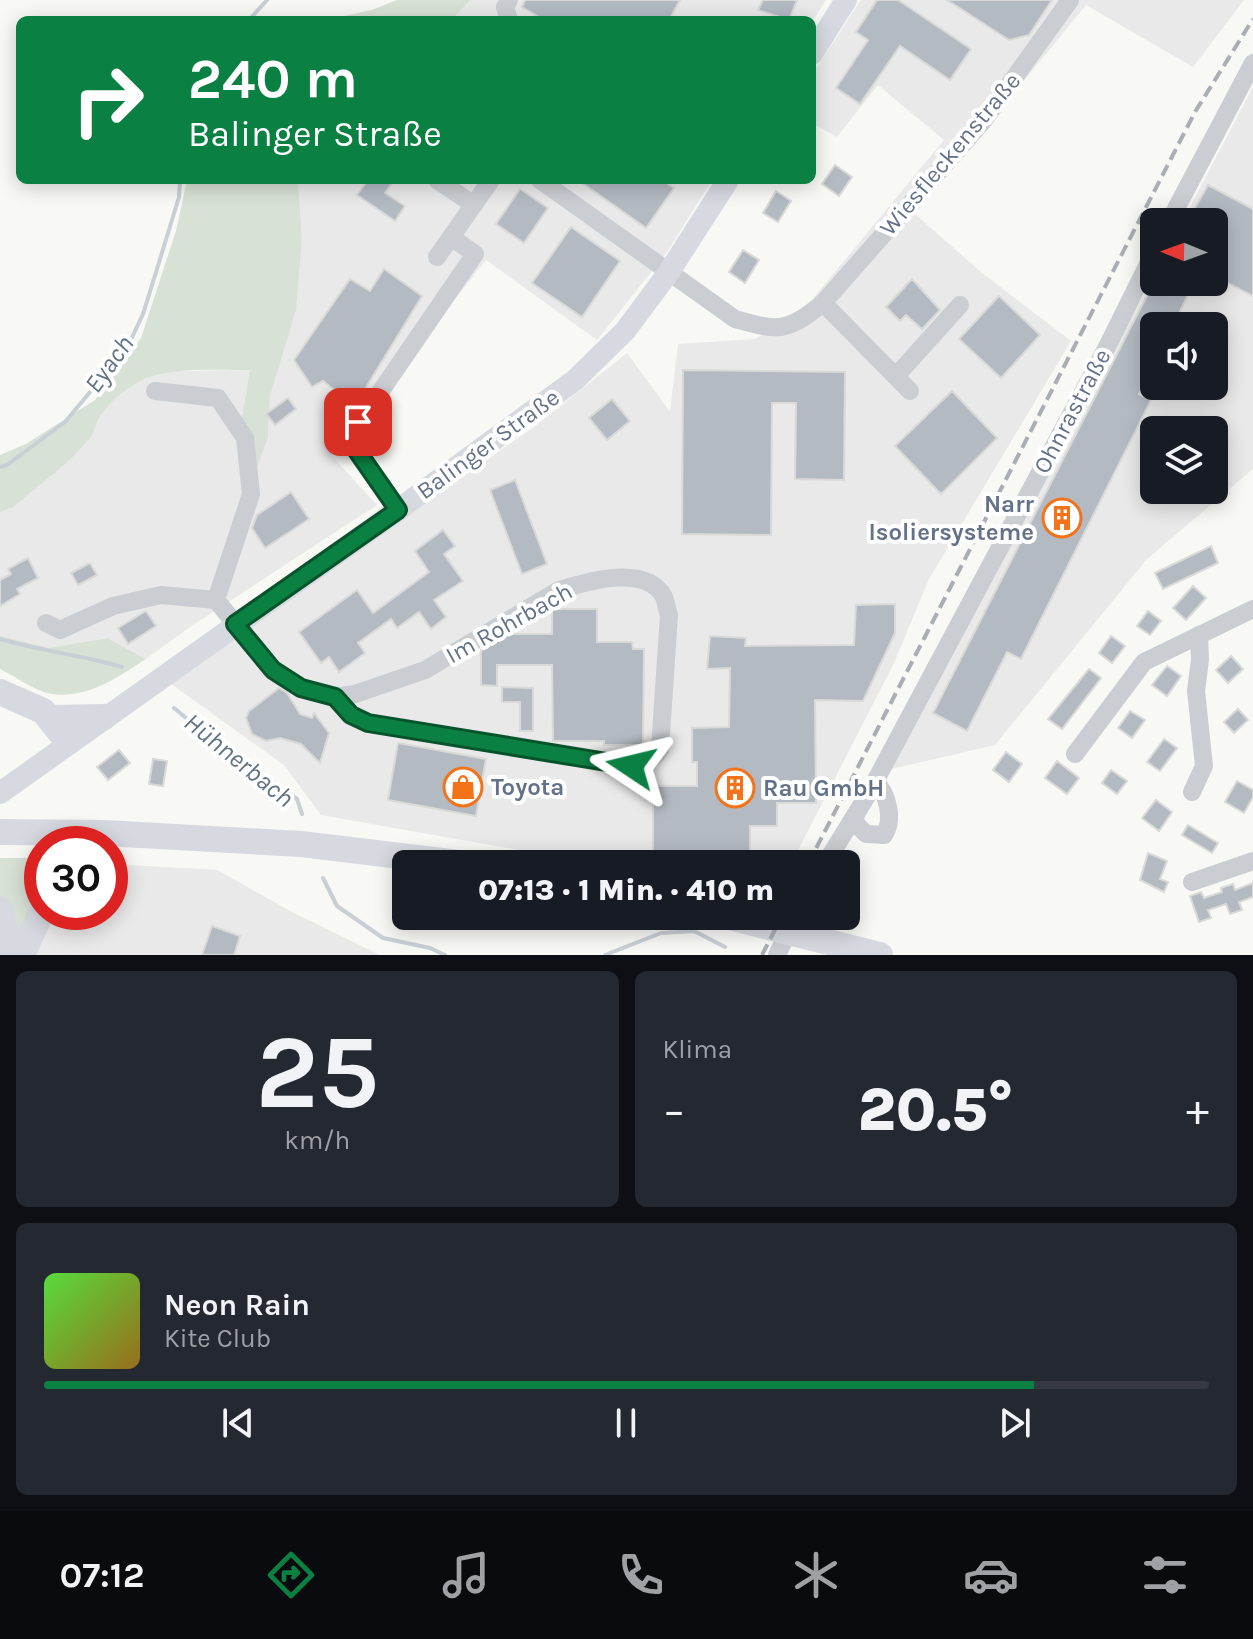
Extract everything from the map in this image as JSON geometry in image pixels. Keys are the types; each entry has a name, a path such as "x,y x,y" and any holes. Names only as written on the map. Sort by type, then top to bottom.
{"highway":[{"path":"6,695 31,704 51,718 62,746"},
{"path":"6,695 62,746"},
{"path":"51,718 104,717"},
{"path":"0,832 105,833 301,844 392,855"},
{"path":"0,848 24,847"},
{"path":"128,852 234,855 392,869"},
{"path":"0,909 8,955"},
{"path":"22,955 33,930"},
{"path":"781,930 880,955"}],"main road":[{"path":"816,48 846,0"},
{"name":"Balinger Straße","path":"0,793 575,380 625,331 669,272 725,184"}],"street":[{"name":"Wiesfleckenstraße","path":"546,184 735,319 773,329 801,321 823,303 984,120 1070,0"},
{"path":"1176,208 1253,63"},
{"path":"443,184 474,205"},
{"path":"437,257 488,184"},
{"path":"398,510 357,451 352,433 475,254 451,237"},
{"name":"Ohnrastraße","path":"834,850 875,781 1140,280"},
{"path":"823,303 910,391"},
{"path":"896,376 960,305"},
{"path":"46,623 60,630 113,606 161,595 216,600 251,494 245,438 218,398 155,391"},
{"name":"Im Rohrbach","path":"216,600 273,670 301,688 335,697 355,694 425,670 559,590 578,584 607,578 634,578 651,584 663,595 669,615 660,749 654,759 644,764 631,766 368,723 351,715 335,697"},
{"path":"1075,754 1144,662 1253,609"},
{"path":"1192,792 1204,766 1196,691 1199,635"},
{"path":"855,815 856,824 866,834 884,835 889,828 884,793 875,781"},
{"path":"1192,882 1253,861"},
{"path":"778,952 789,930"}],"shaded area":[{"path":"397,0 470,0 456,16 344,16"},
{"path":"470,0 826,0 816,16 456,16"},
{"path":"861,0 1244,0 1193,67 1086,5 915,214 982,273 1071,341 929,579 894,663 798,850 519,850 321,815 284,765 167,681 534,427 627,353 670,412 678,344 755,339 801,313 944,140 878,85 837,137 816,125 816,69"},
{"path":"1253,87 1253,469 1228,490 1228,416 1140,416 1140,504 1212,504 1147,559 995,745 874,773 1143,296 1228,296 1228,208 1189,208"},
{"path":"186,184 298,184 302,237 296,310 270,396 268,437 256,470 239,436 250,370 168,373 132,386 116,398 100,416 90,438 72,457 12,508 0,512 0,455 26,444 95,400 141,338 176,231"},
{"path":"298,184 710,184 667,252 597,340 486,260 331,455 377,505 146,659 107,638 49,648 0,639 0,512 12,508 123,389 172,371 251,370 239,436 268,437 270,396 279,365 302,237"},
{"path":"0,636 49,648 107,638 146,659 90,690 52,694 0,669"},
{"path":"0,858 24,858 24,930 36,930 32,955 0,955"},
{"path":"128,865 217,870 292,912 380,955 37,955 40,930 128,930"}],"building":[{"path":"525,0 680,0 671,16 537,16 522,7"},
{"path":"763,0 797,0 791,16 777,16 758,10"},
{"path":"877,0 898,0 971,49 950,80 900,46 860,104 836,88 868,40 856,32"},
{"path":"947,0 1052,0 1029,35 1009,40"},
{"path":"835,165 852,177 839,196 822,184"},
{"path":"365,184 391,184 385,193 405,206 395,221 357,195"},
{"path":"584,184 668,184 674,188 646,228"},
{"path":"1208,185 1253,209 1253,296 1228,283 1228,208 1195,208"},
{"path":"520,189 548,208 524,243 496,224"},
{"path":"776,191 791,201 778,222 763,213"},
{"path":"571,227 620,261 582,317 532,283"},
{"path":"743,250 759,260 745,283 729,272"},
{"path":"384,269 422,296 360,397 354,392 347,400 323,381 312,387 294,360 350,279 370,291"},
{"path":"912,279 940,310 922,329 906,315 900,321 886,307"},
{"path":"999,296 1040,335 1001,378 959,339"},
{"name":"Narr Isoliersysteme","path":"1147,296 1187,296 1180,312 1140,312 1139,394 1140,400 1151,400 1143,416 1140,416 1140,422 1021,659 1007,652 967,731 933,713"},
{"path":"683,370 845,372 844,480 795,479 796,403 772,403 771,535 682,534"},
{"path":"952,391 997,438 941,494 895,446"},
{"path":"288,398 296,409 275,425 266,414"},
{"path":"612,399 630,421 607,440 589,418"},
{"path":"515,480 547,564 522,574 490,490"},
{"path":"291,492 309,519 265,548 252,528 257,515"},
{"path":"443,530 455,546 444,554 463,581 434,600 446,617 431,629 419,612 397,628 391,619 358,643 365,653 339,672 329,657 321,663 299,632 357,590 373,613 429,572 415,551"},
{"path":"1211,546 1218,563 1163,589 1155,573"},
{"path":"28,558 38,578 17,589 20,594 0,606 0,580 11,574 8,569"},
{"path":"90,563 97,575 78,585 71,573"},
{"path":"1193,586 1206,598 1186,620 1173,608"},
{"path":"895,604 895,633 863,701 815,700 816,803 777,803 777,826 750,826 750,850 653,850 653,786 697,786 697,762 692,762 692,728 729,727 730,668 707,669 710,636 746,638 745,646 854,645 856,605"},
{"path":"552,609 597,609 597,642 632,642 633,649 644,649 643,745 553,741 552,665 497,665 497,686 481,685 481,651 508,634 552,634"},
{"path":"146,611 156,626 128,644 118,628"},
{"path":"1148,611 1161,621 1150,635 1137,626"},
{"path":"1111,636 1125,646 1112,663 1099,653"},
{"path":"1231,656 1243,669 1228,683 1216,670"},
{"path":"1167,666 1181,676 1167,696 1152,685"},
{"path":"1089,669 1101,678 1062,729 1048,719"},
{"path":"502,687 533,688 533,731 520,731 520,702 502,702"},
{"path":"279,688 287,693 300,714 312,718 314,713 329,733 320,763 301,744 280,738 266,741 252,734 246,718 249,711"},
{"path":"1238,709 1248,720 1234,733 1224,722"},
{"path":"1130,711 1145,720 1132,738 1118,728"},
{"path":"1164,739 1177,748 1160,771 1147,762"},
{"path":"398,743 486,759 476,816 388,800"},
{"path":"119,750 130,763 108,780 97,767"},
{"path":"1006,752 1022,764 1009,782 993,770"},
{"path":"153,759 167,761 163,786 149,784"},
{"path":"1057,761 1079,778 1067,794 1045,778"},
{"path":"1111,770 1127,781 1117,794 1102,783"},
{"path":"1237,781 1253,790 1253,797 1244,813 1225,802"},
{"path":"1156,800 1172,812 1159,831 1142,818"},
{"path":"1188,825 1218,843 1212,853 1182,835"},
{"path":"1148,853 1167,861 1160,879 1168,882 1164,892 1140,880"},
{"path":"1253,883 1253,897 1239,902 1242,910 1230,914 1226,904 1208,910 1211,918 1199,922 1190,896 1201,892 1204,898 1222,892 1221,888 1233,884 1235,890"},
{"path":"212,926 240,936 234,955 202,955"}],"waterway":[{"name":"Eyach","path":"253,16 267,0"},
{"name":"Eyach","path":"0,467 65,422 127,348 143,314 179,197 180,184"},
{"name":"Hühnerbach","path":"0,639 122,667"},
{"name":"Hühnerbach","path":"174,708 214,741 297,799 302,814"},
{"name":"Hühnerbach","path":"323,878 337,906 383,938 430,948 445,955"},
{"name":"Hühnerbach","path":"605,955 661,933 694,931 725,947"}],"railway":[{"path":"815,850 1195,112 1253,19"},
{"path":"762,955 775,930"}],"place":[{"name":"Narr Isoliersysteme","path":"1062,518"},
{"name":"Toyota","path":"463,787"},
{"name":"Rau GmbH","path":"735,788"}],"route":[{"path":"358,422 352,433 357,451 398,510 235,624 273,670 301,688 335,697 351,715 368,723 631,766"}]}
